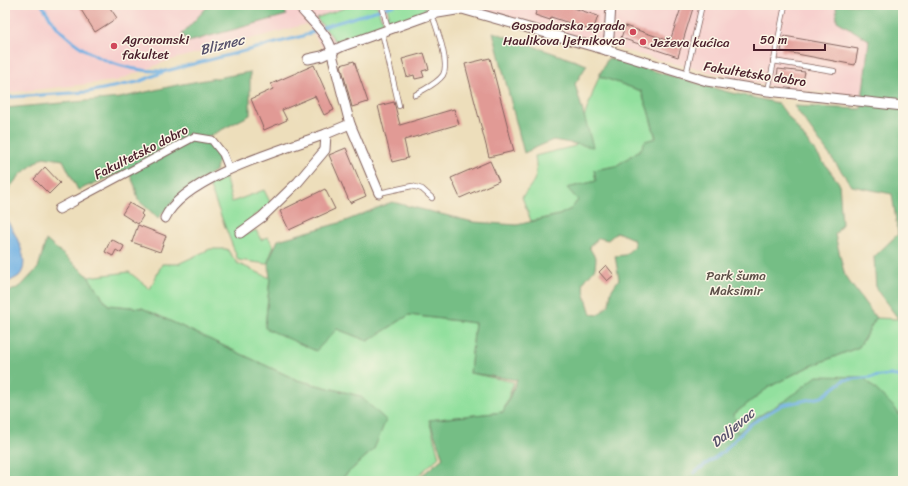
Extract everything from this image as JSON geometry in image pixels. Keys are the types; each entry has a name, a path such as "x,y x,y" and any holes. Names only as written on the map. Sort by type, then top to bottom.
{"street":[{"path":"298,5 326,39 333,51 333,58 350,124 379,192"},
{"path":"606,50 609,36 611,5"},
{"name":"Fakultetsko dobro","path":"308,59 322,56 385,31 430,8 466,7 707,81 768,91 903,106"},
{"path":"165,218 167,213 179,200 195,188 230,169 350,124"},
{"path":"240,233 262,217 298,182 326,150 326,134"},
{"name":"Fakultetsko dobro","path":"74,201 194,136 212,140 223,154 230,169"},
{"path":"59,209 74,201"}],"lane":[{"path":"382,5 385,16 385,31 399,106"},
{"path":"768,91 785,5"},
{"path":"415,95 438,80 444,73 445,64 443,53 430,8"},
{"path":"686,74 701,9"},
{"path":"774,61 834,72"},
{"path":"379,192 412,186 422,190 432,198"}],"shaded area":[{"name":"Agronomski fakultet","path":"5,5 458,5 424,12 324,50 307,24 167,61 116,81 5,93"},
{"path":"459,5 836,5 837,21 869,40 862,96 775,88 667,62"}],"green space":[{"path":"209,5 280,5 287,15 188,42 182,34"},
{"path":"353,5 377,5 385,27 341,43 332,39 333,38 316,18"},
{"path":"386,5 424,5 425,8 427,7 428,11 390,25 386,15 389,15"},
{"path":"836,5 903,5 903,325 876,289 874,257 898,234 892,194 852,186 794,106 861,109 869,40 837,21"},
{"path":"493,32 587,65 575,84 593,147 553,140 524,153"},
{"name":"Park šuma Maksimir","path":"608,58 728,92 778,103 839,183 842,224 835,235 845,276 876,318 859,347 806,368 769,387 734,414 737,433 754,419 786,400 817,376 863,377 894,407 903,420 903,481 415,481 443,458 429,420 503,412 517,380 470,373 475,323 409,315 368,341 337,329 316,351 265,328 270,278 268,262 278,240 343,222 392,202 473,222 517,225 559,215 571,209 578,200 567,188 596,181 594,170 616,166 641,149 645,141 656,138 641,91 599,76","holes":["617,232 633,239 635,246 625,255 615,256 619,279 611,291 609,305 598,315 591,314 583,283 595,268 596,259 589,247 599,238 608,240"]},
{"path":"250,72 250,115 206,138 220,151 216,170 183,192 158,218 138,200 135,186 129,173 117,174 78,190 63,160 43,157 21,174 5,193 5,108 120,98 177,85"},
{"path":"599,76 641,91 656,139 616,166 594,170 597,181 568,188 578,200 571,209 559,215 531,221 522,197 535,178 535,156 575,146"},
{"path":"225,176 232,202 264,190 272,206 253,216 254,222 237,229 240,237 256,230 261,240 268,237 274,246 267,264 238,260 209,185"},
{"path":"46,240 86,274 108,305 142,308 297,380 360,396 386,420 374,449 339,481 5,481 5,294 21,286 38,268"},
{"path":"210,249 227,249 237,263 270,278 265,327 337,329 368,341 409,315 475,323 470,373 514,382 503,412 429,420 439,457 412,481 339,481 374,449 360,396 297,380 142,308 108,305 88,277 129,272 150,289 162,264 178,264"},
{"path":"876,318 899,319 903,325 903,420 894,407 786,400 754,419 737,433 734,414 769,387 806,368 859,347"}],"water":[{"path":"5,217 17,238 24,263 23,270 19,276 5,284"}],"building":[{"path":"78,5 108,5 117,18 95,32"},
{"path":"538,5 565,5 598,16 593,31 551,17 550,20 535,15"},
{"name":"Gospodarska zgrada Haulikova ljetnikovca","path":"682,5 694,5 678,57 621,38 625,26 670,41"},
{"path":"784,36 858,49 855,65 781,51"},
{"path":"424,53 429,69 422,71 424,77 415,79 414,75 407,77 402,59"},
{"path":"490,58 514,151 489,157 465,64"},
{"path":"354,61 368,102 352,107 341,65"},
{"path":"314,65 334,110 324,115 315,96 282,110 287,120 264,130 251,99 273,89 271,84"},
{"path":"778,69 805,72 803,81 777,78"},
{"path":"394,102 400,125 454,109 459,124 404,140 408,158 392,162 378,106"},
{"path":"346,148 366,196 350,203 329,155"},
{"path":"490,161 499,181 460,198 451,178"},
{"path":"45,167 60,183 49,194 34,179"},
{"path":"325,189 335,209 289,230 280,211"},
{"path":"129,203 143,211 141,214 143,216 138,224 122,214"},
{"path":"138,225 166,236 160,252 132,242"},
{"path":"111,239 124,246 121,253 116,250 113,256 105,252"},
{"path":"606,265 614,275 607,281 599,272"}],"waterway":[{"path":"42,5 62,32 84,49 96,56 109,62 135,69 162,71"},
{"name":"Bliznec","path":"5,99 11,97 88,92 138,82 166,71 303,36 326,26 395,5"},
{"name":"Daljevac","path":"694,473 724,451 749,425 782,405 822,397 844,380 890,375 903,377"}],"place":[{"name":"Gospodarska zgrada Haulikova ljetnikovca","path":"633,32"},
{"name":"Ježeva kućica","path":"643,42"},
{"name":"Agronomski fakultet","path":"114,46"}]}
